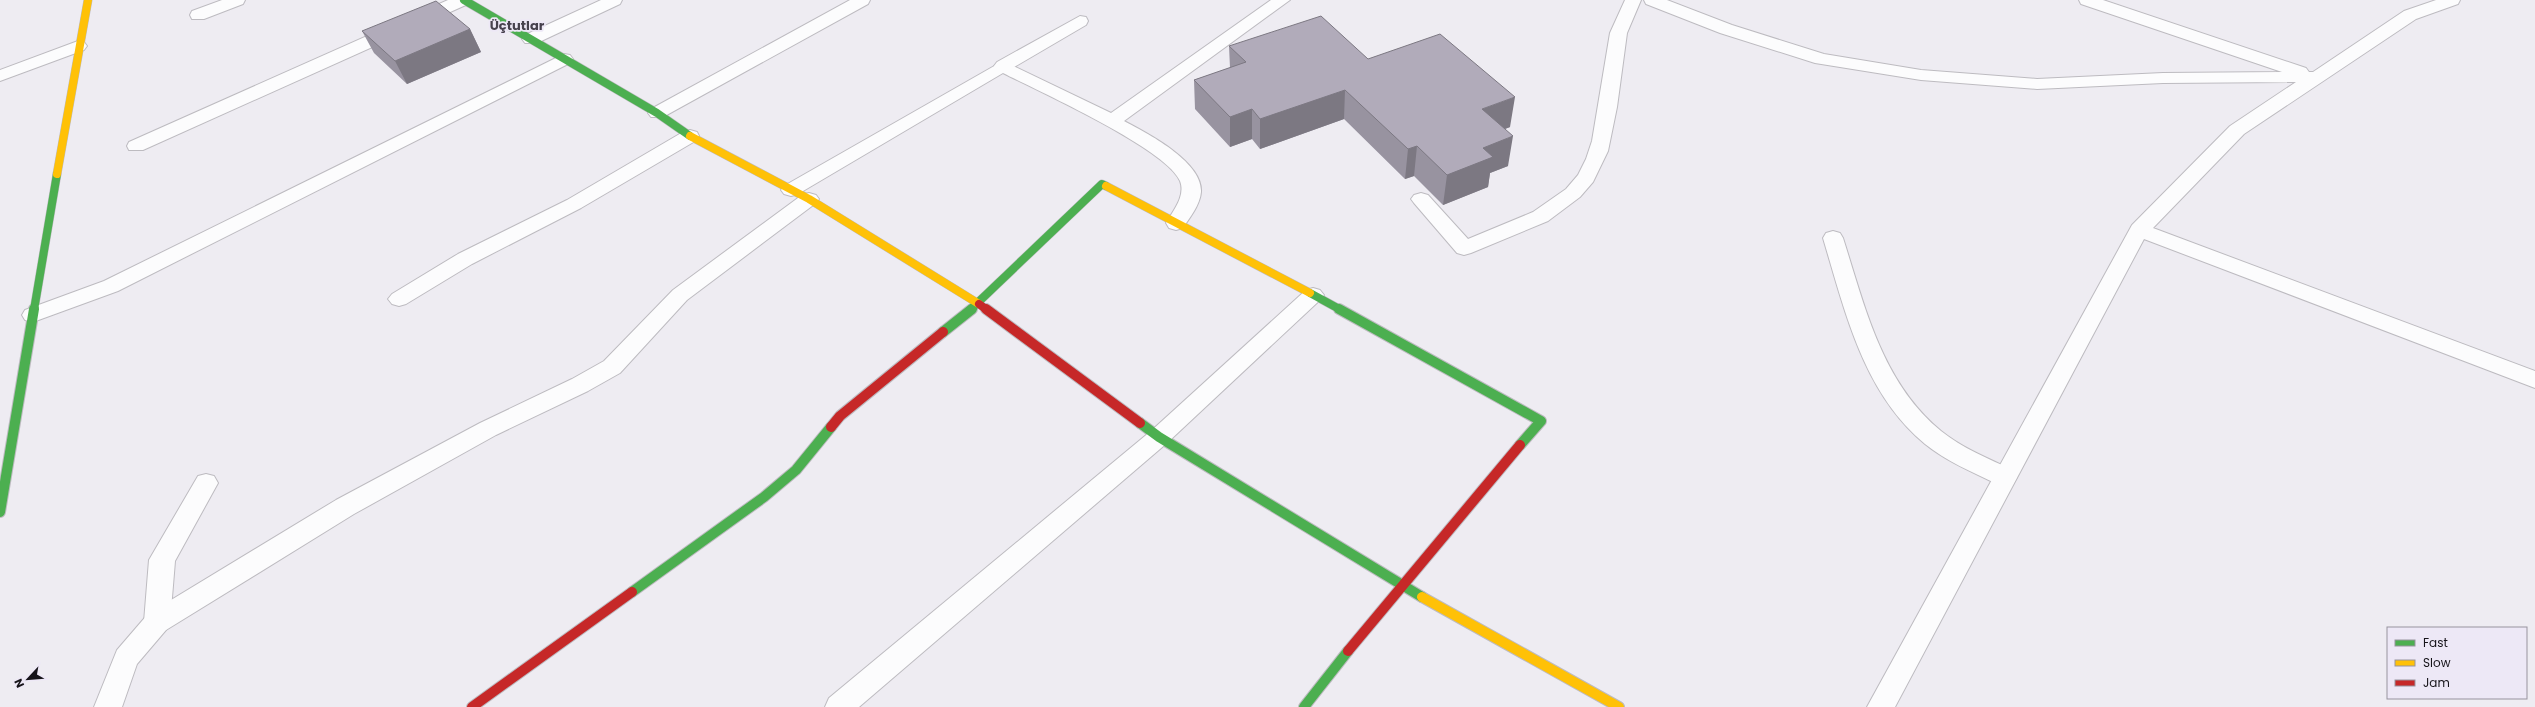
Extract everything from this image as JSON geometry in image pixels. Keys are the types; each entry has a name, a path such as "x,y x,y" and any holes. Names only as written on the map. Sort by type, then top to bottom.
{"street":[{"path":"0,512 78,46 88,0"},
{"path":"198,15 236,0"},
{"path":"136,146 463,0 657,113 690,136 800,194 978,304 1159,436 1401,585 1619,707"},
{"path":"531,39 614,0"},
{"path":"657,113 862,0"},
{"path":"1112,121 1282,0"},
{"path":"1421,199 1464,248 1523,226 1549,212 1571,196 1586,177 1597,158 1614,73 1619,28 1633,0"},
{"path":"1652,0 1726,30 1821,59 1921,75 2037,84 2163,78 2316,77"},
{"path":"2087,0 2316,77"},
{"path":"1881,707 2139,230 2237,130 2410,15 2452,0"},
{"path":"108,707 126,658 157,622 345,507 488,429 580,385 612,367 680,295 800,194 1003,66 1080,21"},
{"path":"0,76 78,46"},
{"path":"33,316 111,286 564,59"},
{"path":"1003,66 1112,121 1180,165 1186,174 1191,189 1191,199 1176,223"},
{"path":"398,299 465,259 574,204 690,136"},
{"path":"472,707 764,497 796,470 840,416 978,304 1102,184 1313,295 1541,421 1401,585 1304,707"},
{"path":"2139,230 2535,380"},
{"path":"1833,238 1871,353 1882,378 1899,403 1933,437 1954,451 2005,477"},
{"path":"839,707 1159,436 1313,295"},
{"path":"157,622 162,560 206,484"}],"building":[{"path":"436,1 470,29 395,61 362,31"},
{"path":"1321,16 1368,59 1440,34 1515,97 1482,109 1513,136 1483,148 1493,157 1447,175 1417,146 1408,149 1345,90 1260,119 1252,109 1230,117 1194,80 1246,62 1229,46"}],"traffic: fast":[{"path":"464,0 657,113 690,136"},
{"path":"0,512 57,174"},
{"path":"943,332 978,304 1102,184 1106,186"},
{"path":"1310,293 1541,421 1520,445"},
{"path":"1140,423 1159,437 1422,597"},
{"path":"632,592 764,497 796,470 831,427"},
{"path":"1304,707 1348,651"}],"traffic: slow":[{"path":"57,174 88,0"},
{"path":"690,136 809,199 979,304"},
{"path":"1106,186 1310,293"},
{"path":"1422,597 1619,707"}],"traffic: jam":[{"path":"979,304 1140,423"},
{"path":"831,427 840,416 943,332"},
{"path":"1348,651 1401,585 1520,445"},
{"path":"472,707 632,592"}],"district":[{"name":"Üçtutlar","path":"517,25"}]}
